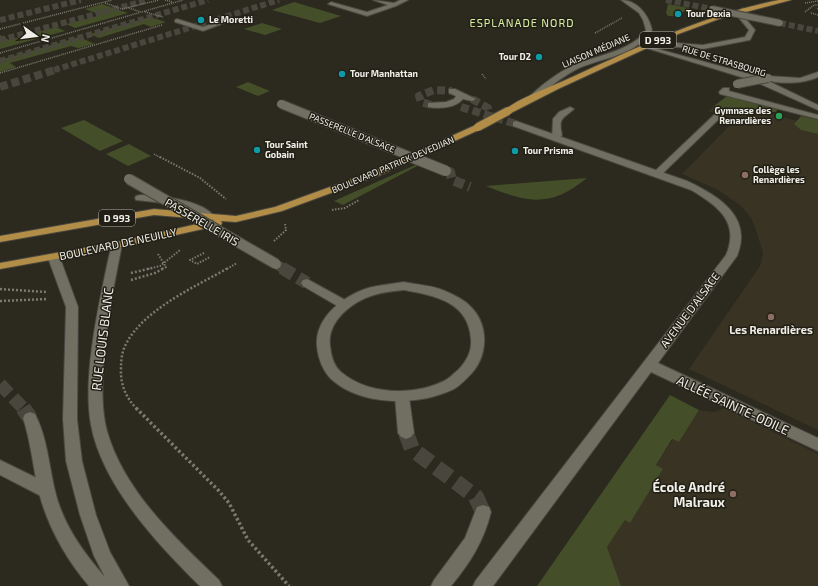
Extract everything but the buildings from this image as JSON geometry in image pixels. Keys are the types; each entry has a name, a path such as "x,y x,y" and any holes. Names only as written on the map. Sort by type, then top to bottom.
{"main road":[{"name":"BOULEVARD PATRICK DEVEDJIAN","path":"0,239 154,212 236,219 278,209 328,192 412,159 478,127 534,97 648,45 704,22 743,10 788,0"},
{"name":"BOULEVARD DE NEUILLY","path":"0,266 54,258 236,219"}],"street":[{"path":"343,0 331,4 367,14 406,0"},
{"path":"376,0 394,5"},
{"name":"LIAISON MÉDIANE","path":"534,97 549,82 575,68 635,44 646,37 649,30 645,17 636,8 624,0"},
{"path":"712,9 780,23"},
{"path":"648,45 703,46 748,39 752,30 742,18 746,14 743,10"},
{"path":"177,20 203,29 224,22"},
{"name":"RUE DE STRASBOURG","path":"648,45 757,79 818,108"},
{"path":"737,84 768,78 797,80 808,79 818,74"},
{"path":"726,90 723,92 818,117"},
{"path":"452,91 459,96 472,99"},
{"path":"443,105 457,101 460,98 459,96"},
{"name":"PASSERELLE D'ALSACE","path":"281,104 446,170"},
{"path":"431,105 461,107"},
{"path":"555,138 558,135 555,128 560,114 570,109"},
{"path":"657,174 718,116"},
{"name":"AVENUE D'ALSACE","path":"482,586 731,256 736,246 737,237 733,221 718,202 692,186 516,124"},
{"name":"PASSERELLE IRIS","path":"129,179 276,264"},
{"path":"140,198 176,200 209,216"},
{"name":"RUE LOUIS BLANC","path":"117,245 108,286 95,396 99,427 104,446 133,500 176,551 213,586"},
{"path":"54,258 72,307 70,419 74,461 88,515 103,556 120,586"},
{"path":"307,283 343,304"},
{"path":"395,286 433,290 450,297 464,307 474,319 479,333 480,348 469,369 455,382 436,391 402,396 376,394 364,391 344,380 329,366 322,349 323,333 330,317 343,304 358,295 376,289 395,286"},
{"name":"ALLÉE SAINTE-ODILE","path":"649,365 818,445"},
{"path":"402,396 406,433"},
{"path":"30,418 52,512 63,535 78,560 101,586"},
{"path":"0,467 46,491"},
{"path":"440,586 472,546 479,529 483,512"}],"path":[{"path":"0,29 112,0"},
{"path":"104,3 122,9 159,0"},
{"path":"165,0 174,3"},
{"path":"0,53 183,0"},
{"path":"805,12 814,5 818,6"},
{"path":"128,8 142,12"},
{"path":"811,14 818,15"},
{"path":"595,34 622,17"},
{"path":"0,73 168,23"},
{"path":"482,74 486,79"},
{"path":"154,154 200,178 227,200"},
{"path":"269,244 285,232 285,224"},
{"path":"129,274 149,269 164,263 185,244"},
{"path":"128,281 155,273 166,267 156,252"},
{"path":"204,253 190,260 197,264 210,257"},
{"path":"243,260 165,306 140,326 128,340 123,350 120,381 127,397 134,406 229,503 248,540 289,586"},
{"path":"0,289 10,287 33,294 48,292"},
{"path":"0,301 51,299"}],"shaded area":[{"name":"Les Renardières","path":"714,106 736,112 761,111 797,121 795,124 801,130 818,134 818,430 689,369 760,266 763,253 751,218 740,205 718,190 682,174 736,119 708,111"},
{"name":"École André Malraux","path":"724,408 818,454 818,586 621,586 607,547 625,520 630,522 663,469 656,465 673,439 679,442 699,410 714,412"}],"green space":[{"path":"294,2 341,16 320,23 272,10"},
{"path":"102,4 128,13 75,28 66,24 101,15 85,9"},
{"path":"668,4 689,8 692,10 679,13 679,16 668,16 666,13"},
{"path":"150,17 166,22 151,27 144,24 99,38 90,34"},
{"path":"262,23 282,29 265,35 244,29"},
{"path":"56,27 65,31 0,49 0,35 9,40"},
{"path":"79,37 95,44 78,48 71,46 10,63 16,67 0,72 0,60"},
{"path":"248,82 270,91 258,96 236,87"},
{"path":"727,96 778,109 776,112 736,112 714,106"},
{"path":"801,116 818,120 818,134 801,130 794,124"},
{"path":"84,120 123,141 100,151 61,128"},
{"path":"129,144 151,156 128,166 106,154"},
{"path":"424,161 425,162 343,205 334,201"},
{"path":"587,178 574,188 562,194 538,200 514,196 486,186"},
{"path":"670,395 699,410 679,442 672,439 656,465 663,469 630,523 625,520 607,547 621,586 537,586"}],"tunnel":[{"path":"0,20 81,0"},
{"path":"0,40 148,0"},
{"path":"0,61 208,0"},
{"path":"54,70 279,0"},
{"path":"666,0 712,9"},
{"path":"780,23 818,31"},
{"path":"0,87 58,69"},
{"path":"431,105 421,102 419,96 434,90 452,91"},
{"path":"472,99 488,108 490,115"},
{"path":"461,107 516,124"},
{"path":"446,171 450,172 452,180 470,187"},
{"path":"276,264 284,269"},
{"path":"282,268 307,283"},
{"path":"0,384 24,409"},
{"path":"23,408 30,418"},
{"path":"406,433 412,449 476,497 483,512"}],"place":[{"name":"Tour Dexia","path":"678,14"},
{"name":"Le Moretti","path":"201,20"},
{"name":"Tour D2","path":"539,57"},
{"name":"Tour Manhattan","path":"342,74"},
{"name":"Gymnase des Renardières","path":"779,116"},
{"name":"Tour Saint Gobain","path":"257,150"},
{"name":"Tour Prisma","path":"515,151"},
{"name":"Collège les Renardières","path":"745,175"},
{"name":"Les Renardières","path":"771,317"},
{"name":"École André Malraux","path":"733,494"}],"district":[{"name":"ESPLANADE NORD","path":"522,23"}]}
